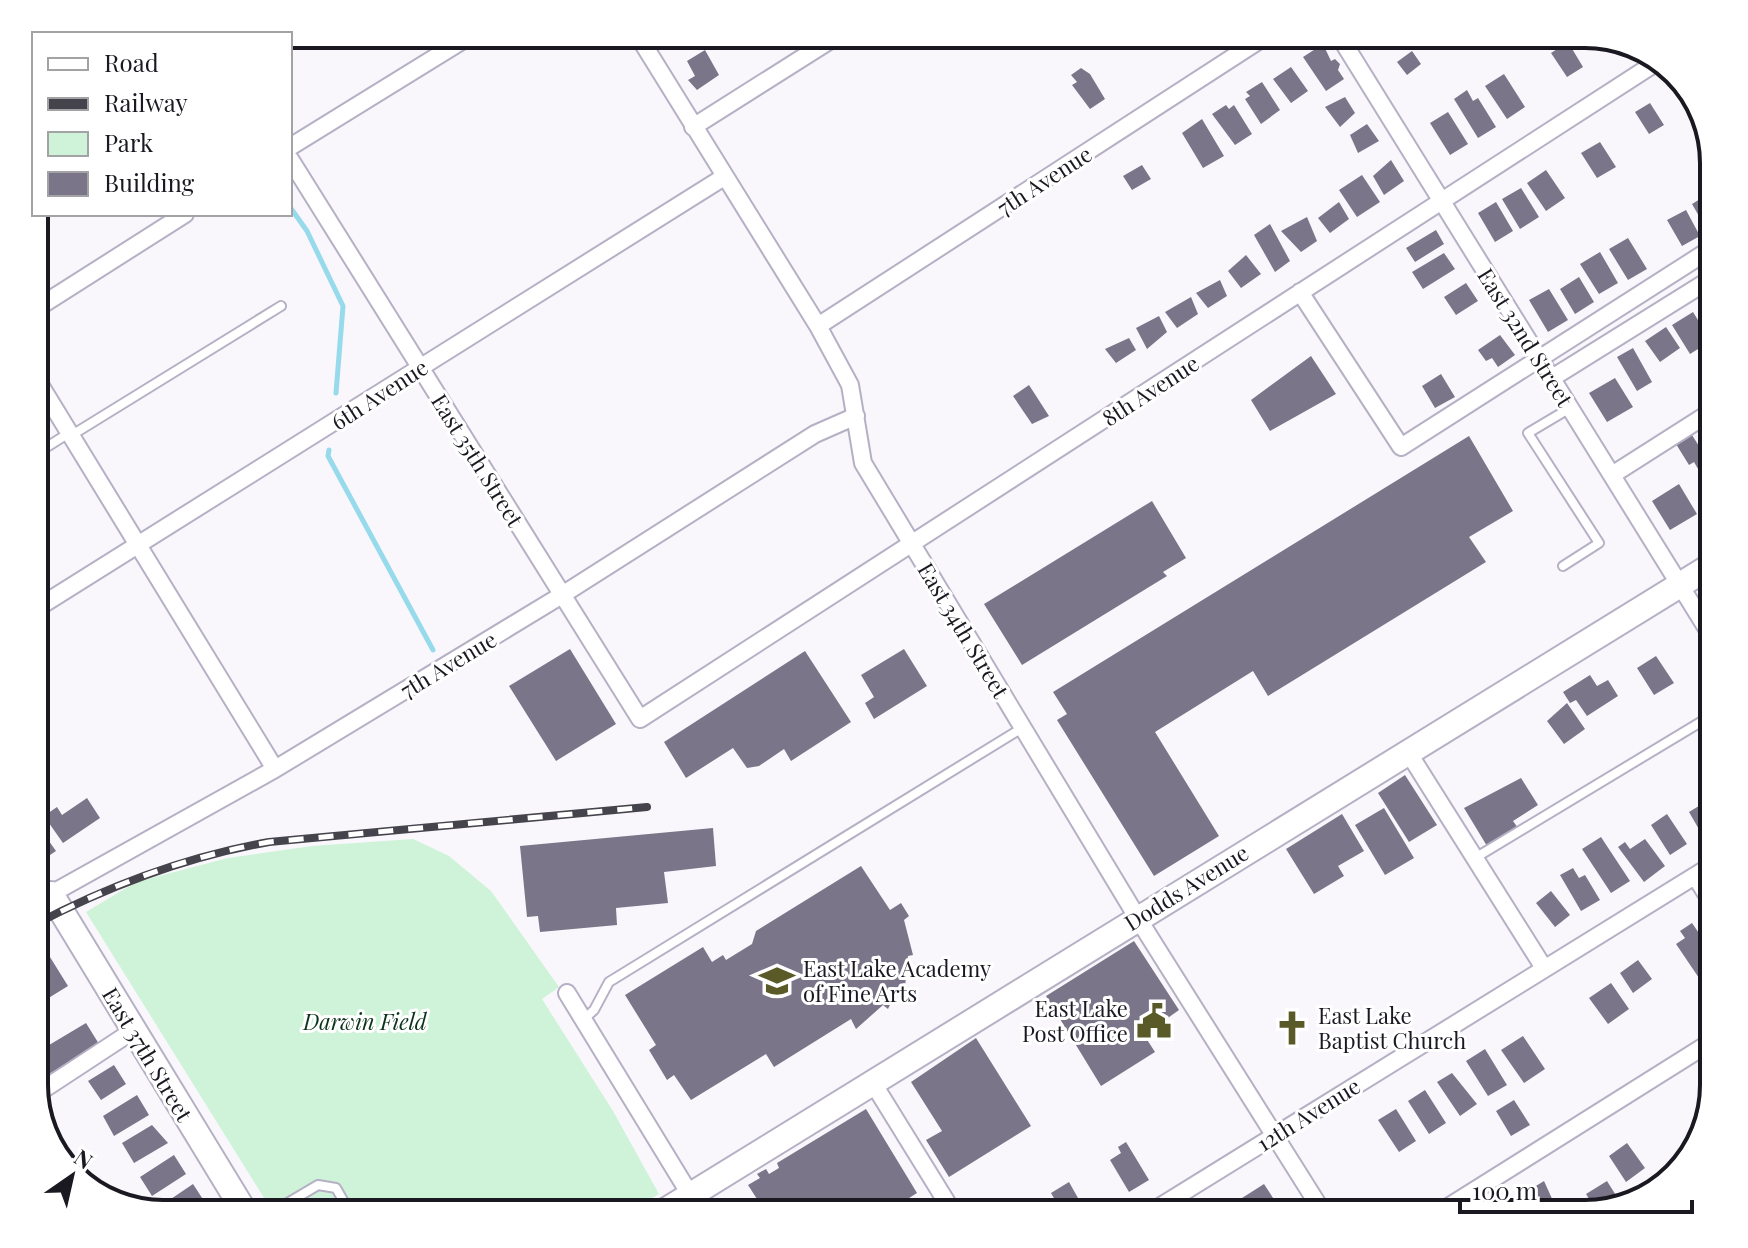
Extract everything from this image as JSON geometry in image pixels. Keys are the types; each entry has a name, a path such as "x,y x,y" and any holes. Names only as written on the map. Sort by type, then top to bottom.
{"street":[{"path":"292,146 450,48"},
{"name":"East 34th Street","path":"645,48 818,326 850,385 863,463 1137,917 1316,1200"},
{"path":"693,127 818,48"},
{"name":"7th Avenue","path":"818,326 1247,48"},
{"name":"East 32nd Street","path":"1347,48 1700,618"},
{"name":"8th Avenue","path":"640,719 913,546 1648,68"},
{"name":"East 35th Street","path":"292,162 640,719"},
{"name":"6th Avenue","path":"48,601 724,177"},
{"path":"48,301 182,216"},
{"path":"1300,292 1401,447 1700,256"},
{"path":"1552,378 1700,286"},
{"path":"48,397 275,769"},
{"name":"7th Avenue","path":"48,896 275,769 562,595 815,434 856,416"},
{"path":"1612,475 1700,419"},
{"name":"Dodds Avenue","path":"702,1200 873,1083 1137,917 1700,572"},
{"path":"1408,752 1544,968"},
{"name":"12th Avenue","path":"1170,1200 1700,873"},
{"path":"1695,876 1700,884"},
{"name":"East 37th Street","path":"48,908 134,1030 237,1200"},
{"path":"567,993 694,1200"},
{"path":"48,1086 134,1030"},
{"path":"1459,1200 1700,1049"},
{"path":"873,1083 945,1200"}],"lane":[{"path":"48,447 281,306"},
{"path":"1563,566 1599,543 1528,433 1571,408"},
{"path":"1475,858 1700,722"},
{"path":"583,1019 594,1010 609,982 1023,727"},
{"path":"293,1200 318,1185 336,1188 343,1200"}],"green space":[{"name":"Darwin Field","path":"413,839 449,856 491,891 559,987 542,999 613,1111 659,1194 649,1200 265,1200 86,912 136,882 228,858 312,846"}],"building":[{"path":"1317,48 1325,48 1331,61 1335,59 1340,64 1338,70 1344,79 1326,91 1303,57"},
{"path":"1559,48 1572,48 1583,67 1567,77 1551,53"},
{"path":"705,50 719,75 697,90 688,80 695,76 687,61"},
{"path":"1412,51 1421,64 1407,75 1397,62"},
{"path":"1291,67 1308,91 1291,103 1273,79"},
{"path":"1081,68 1090,74 1105,99 1090,109 1072,85 1077,82 1071,75"},
{"path":"1504,74 1525,107 1507,119 1485,86"},
{"path":"1262,82 1280,110 1261,124 1245,99 1250,96 1246,92"},
{"path":"1467,90 1473,101 1478,98 1496,127 1478,138 1454,99"},
{"path":"1345,97 1355,113 1340,127 1325,107"},
{"path":"1650,103 1664,125 1649,134 1635,112"},
{"path":"1226,105 1229,109 1234,105 1252,134 1235,145 1212,114"},
{"path":"1448,112 1468,144 1450,155 1430,123"},
{"path":"1202,119 1224,156 1203,168 1182,133"},
{"path":"1367,124 1379,141 1358,153 1350,135"},
{"path":"1600,142 1616,167 1597,178 1581,153"},
{"path":"1391,160 1404,181 1384,195 1373,176"},
{"path":"1142,165 1151,179 1132,190 1123,176"},
{"path":"1546,170 1565,198 1546,211 1527,183"},
{"path":"1362,175 1380,202 1357,217 1339,190"},
{"path":"1521,188 1539,217 1520,229 1502,199"},
{"path":"1700,199 1700,218 1692,204"},
{"path":"1339,202 1349,219 1330,233 1318,218"},
{"path":"1496,202 1513,231 1495,242 1478,213"},
{"path":"1686,210 1700,236 1682,246 1667,220"},
{"path":"1307,217 1317,241 1301,252 1281,231"},
{"path":"1270,224 1290,261 1275,272 1254,235"},
{"path":"1436,230 1444,244 1415,262 1406,248"},
{"path":"1628,238 1647,269 1628,280 1609,249"},
{"path":"1600,252 1618,283 1599,294 1580,264"},
{"path":"1444,253 1455,269 1423,289 1412,272"},
{"path":"1246,255 1261,274 1241,288 1228,271"},
{"path":"1579,277 1594,302 1575,314 1560,289"},
{"path":"1220,280 1227,296 1208,308 1196,293"},
{"path":"1466,283 1478,301 1456,315 1444,297"},
{"path":"1549,289 1568,320 1548,332 1529,300"},
{"path":"1191,297 1198,314 1177,328 1165,312"},
{"path":"1693,312 1700,323 1700,348 1690,354 1672,325"},
{"path":"1159,316 1167,332 1147,349 1136,328"},
{"path":"1666,327 1680,348 1660,362 1645,341"},
{"path":"1500,335 1515,355 1498,367 1492,358 1486,361 1478,350"},
{"path":"1129,338 1136,350 1116,363 1105,349"},
{"path":"1633,348 1652,382 1637,391 1617,357"},
{"path":"1311,356 1336,394 1270,431 1251,400"},
{"path":"1441,374 1455,397 1435,408 1422,386"},
{"path":"1615,378 1633,407 1607,422 1589,393"},
{"path":"1029,385 1049,416 1032,424 1013,396"},
{"path":"1692,435 1700,448 1700,472 1694,462 1689,465 1676,444"},
{"path":"1469,436 1513,511 1469,537 1486,562 1268,696 1253,671 1155,732 1219,836 1154,876 1057,720 1067,714 1053,692"},
{"path":"1679,484 1697,514 1670,530 1652,501"},
{"path":"1152,501 1186,558 1163,572 1167,576 1022,665 984,604"},
{"path":"570,649 616,724 556,761 509,686"},
{"path":"904,649 927,686 874,719 865,703 874,697 861,675"},
{"path":"805,651 851,722 791,761 784,749 759,766 747,768 733,748 686,778 664,742"},
{"path":"1656,656 1674,683 1654,695 1637,668"},
{"path":"1590,675 1597,686 1608,680 1618,696 1587,716 1576,700 1570,703 1563,692"},
{"path":"1567,703 1585,729 1564,744 1547,721"},
{"path":"1405,775 1437,825 1409,842 1378,793"},
{"path":"1521,778 1538,805 1513,821 1518,828 1487,846 1464,808"},
{"path":"87,798 100,818 63,843 48,822 48,813 57,807 62,815"},
{"path":"1700,805 1700,831 1689,812"},
{"path":"1384,808 1414,858 1385,875 1355,825"},
{"path":"1342,814 1364,851 1338,866 1344,876 1314,894 1286,849"},
{"path":"1667,814 1687,844 1670,855 1651,825"},
{"path":"713,828 716,866 664,872 668,903 616,908 617,925 540,932 538,916 527,917 520,846"},
{"path":"1601,837 1630,881 1611,893 1582,849"},
{"path":"1645,839 1665,866 1644,882 1618,847 1625,842 1630,849"},
{"path":"48,840 56,851 48,856"},
{"name":"East Lake Academy of Fine Arts","path":"861,866 890,910 901,903 909,916 904,920 913,955 908,956 905,987 899,985 888,1009 883,1005 856,1029 851,1019 774,1067 766,1054 691,1100 674,1075 667,1080 649,1050 656,1045 625,995 703,947 712,962 723,955 726,960 752,944 756,931"},
{"path":"1573,868 1579,878 1585,875 1600,900 1581,911 1560,875"},
{"path":"1551,891 1570,915 1555,927 1536,903"},
{"path":"1692,923 1700,935 1699,978 1676,944 1685,938 1680,931"},
{"path":"1134,941 1179,1010 1144,1035 1155,1052 1101,1086 1046,996"},
{"path":"48,954 68,986 48,998"},
{"path":"1638,960 1652,979 1633,993 1620,973"},
{"path":"1611,983 1629,1009 1608,1024 1589,998"},
{"path":"86,1023 99,1044 48,1075 48,1046"},
{"path":"1523,1036 1545,1069 1524,1083 1501,1050"},
{"path":"976,1038 1031,1126 949,1177 926,1140 942,1131 911,1082"},
{"path":"1485,1049 1507,1085 1488,1096 1466,1061"},
{"path":"114,1065 126,1084 101,1100 88,1081"},
{"path":"1452,1073 1477,1104 1460,1116 1437,1082"},
{"path":"1425,1090 1446,1123 1429,1134 1408,1101"},
{"path":"137,1095 149,1115 114,1136 103,1116"},
{"path":"1514,1100 1530,1125 1511,1136 1496,1111"},
{"path":"866,1109 917,1193 906,1200 755,1200 748,1185 760,1178 757,1174 766,1169 769,1174 779,1168 777,1163"},
{"path":"1396,1109 1416,1141 1399,1152 1378,1120"},
{"path":"152,1125 168,1143 134,1163 122,1143"},
{"path":"1126,1142 1149,1180 1129,1192 1110,1160 1121,1153 1118,1147"},
{"path":"1627,1143 1645,1168 1626,1182 1609,1156"},
{"path":"174,1155 186,1174 152,1196 140,1177"},
{"path":"1544,1181 1553,1200 1513,1200"},
{"path":"1607,1181 1616,1196 1590,1200 1586,1194"},
{"path":"1069,1182 1079,1200 1055,1200 1051,1193"},
{"path":"193,1184 203,1200 169,1200"},
{"path":"1264,1184 1274,1200 1239,1200"}],"waterway":[{"path":"292,210 307,231 343,306 336,393"},
{"path":"329,450 328,456 433,650"}],"railway":[{"path":"48,918 148,874 269,842 647,807"}],"place":[{"name":"East Lake Academy of Fine Arts","path":"777,981"},
{"name":"East Lake Post Office","path":"1154,1021"},
{"name":"East Lake Baptist Church","path":"1292,1028"}]}
